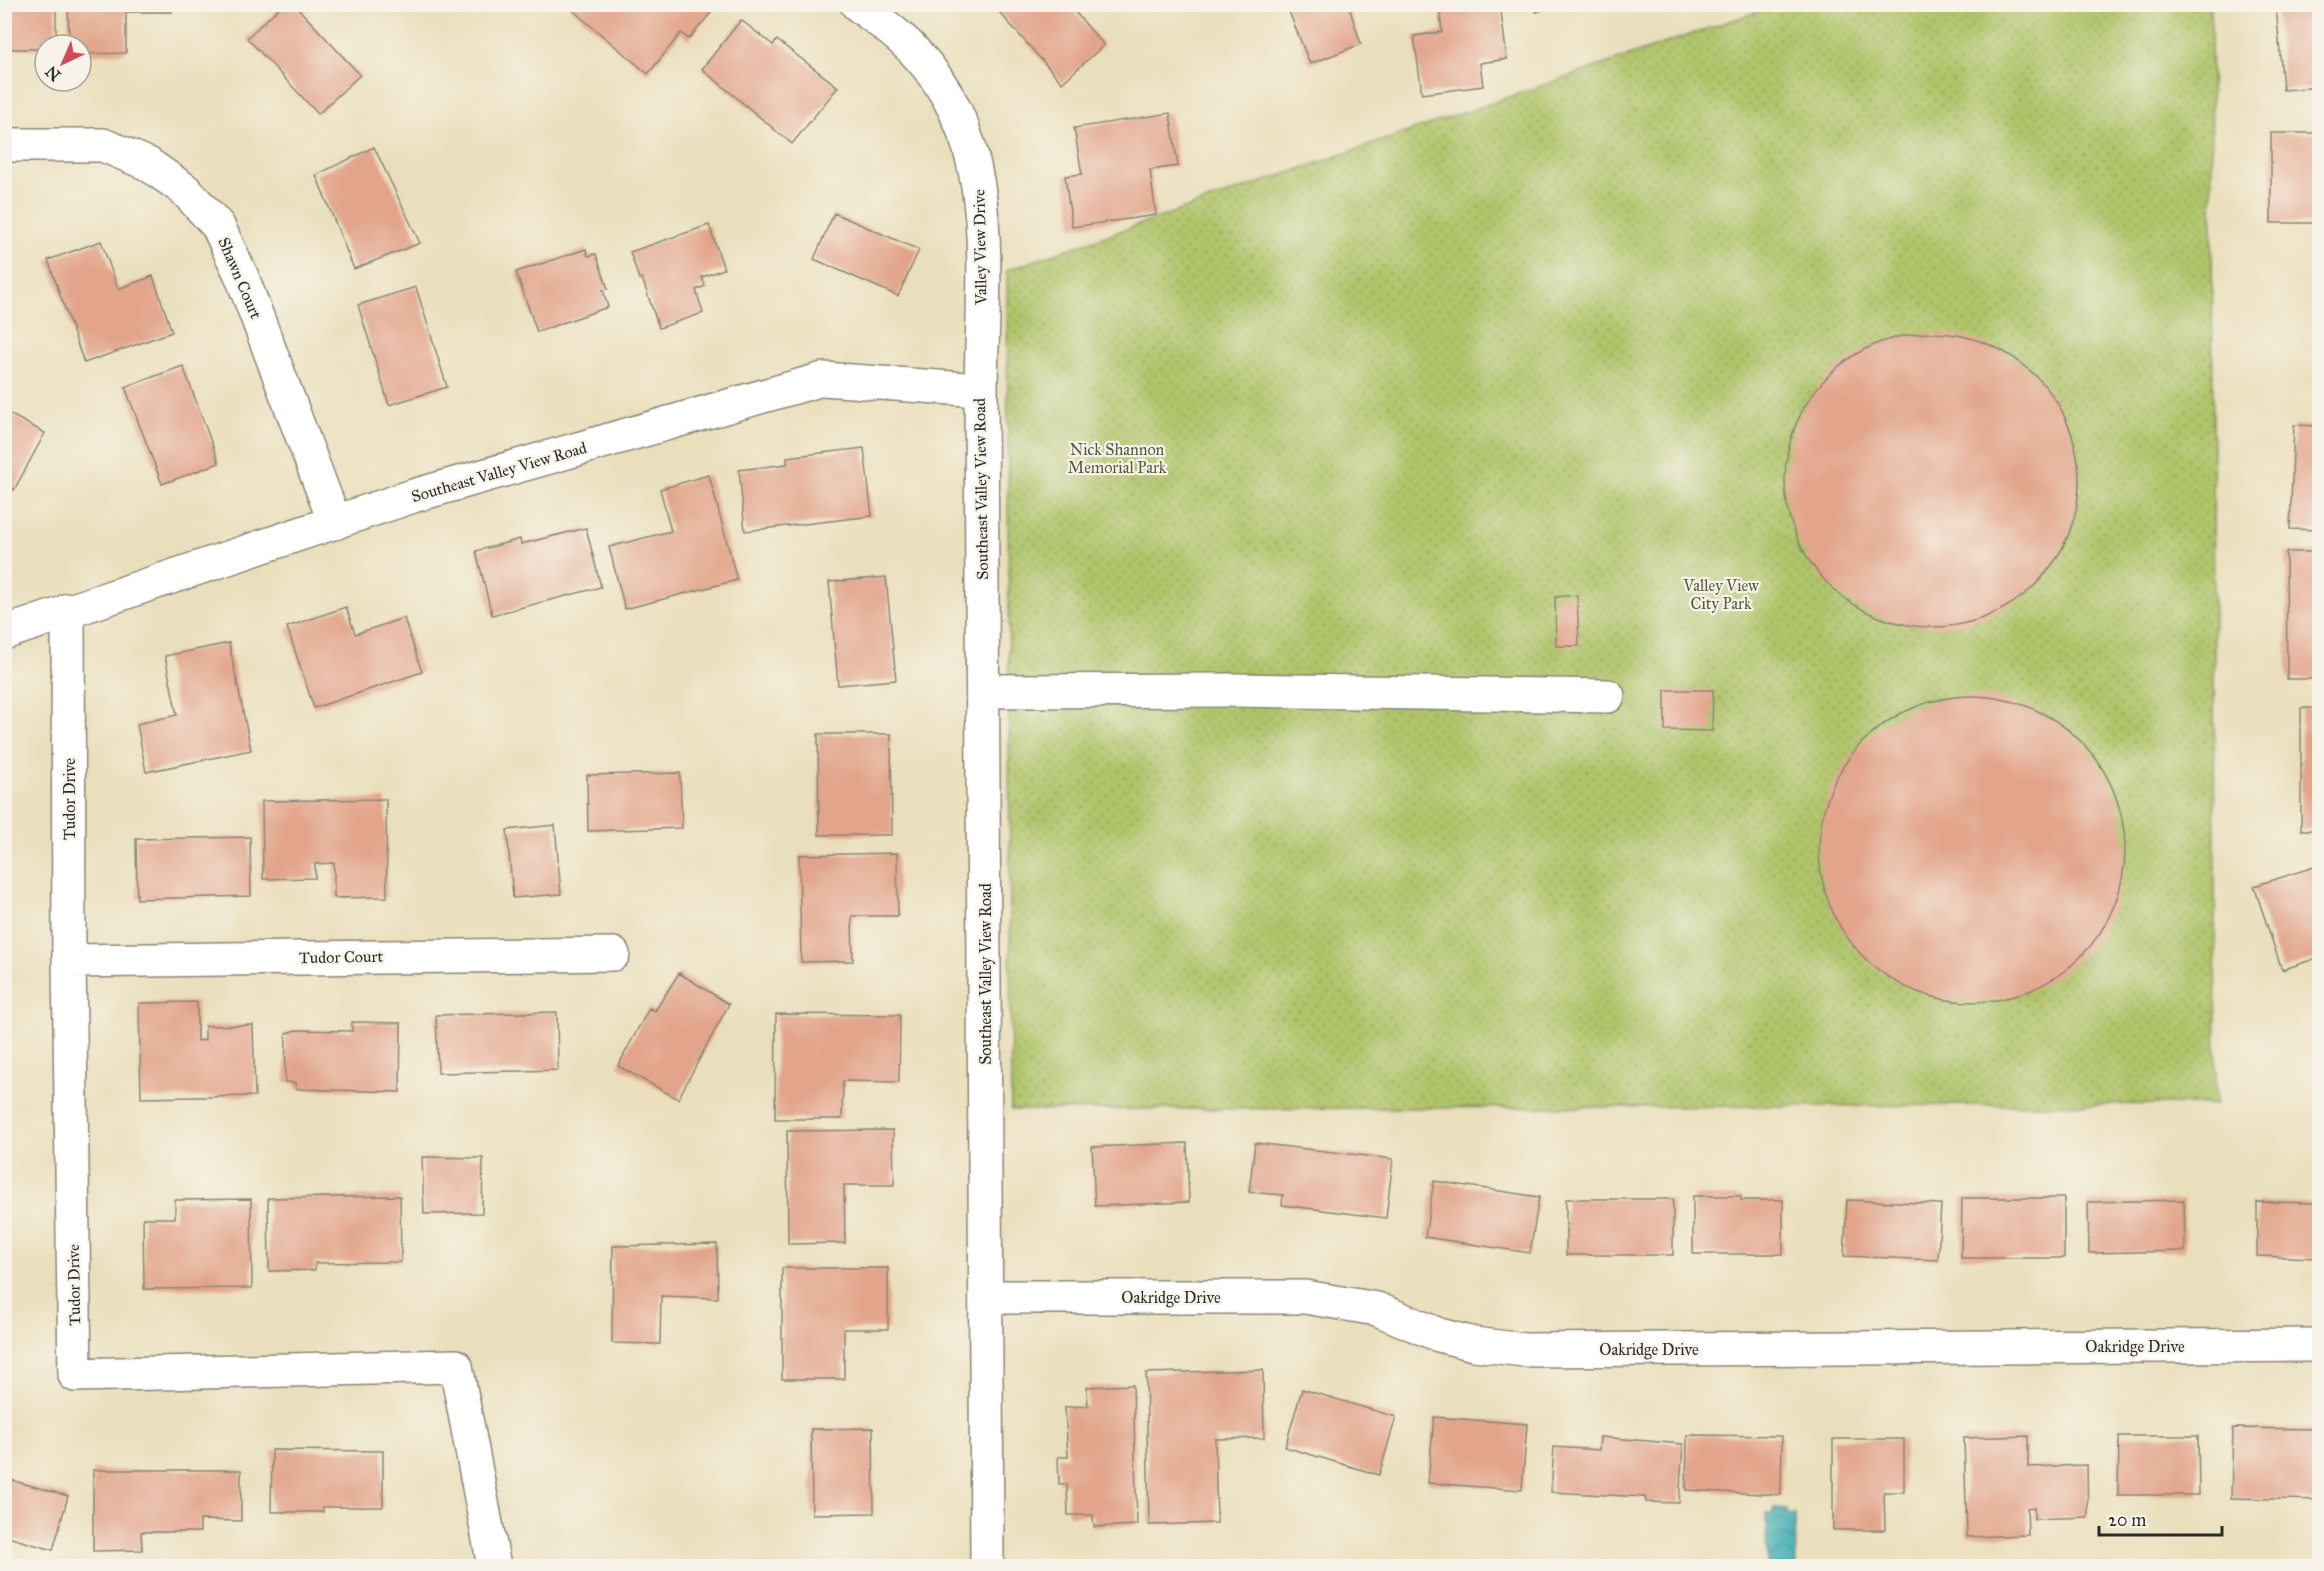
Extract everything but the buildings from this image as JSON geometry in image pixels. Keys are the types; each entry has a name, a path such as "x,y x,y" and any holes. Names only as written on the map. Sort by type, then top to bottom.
{"street":[{"name":"Valley View Drive","path":"857,4 913,50 935,75 963,123 978,176 982,214 981,390"},
{"name":"Shawn Court","path":"4,145 103,145 158,170 185,190 218,226 242,277 335,523"},
{"name":"Southeast Valley View Road","path":"4,633 413,496 823,379 981,390 987,1566"},
{"name":"Tudor Drive","path":"68,610 69,961 75,1375 456,1366 494,1566"},
{"path":"983,691 1233,690 1608,696"},
{"name":"Tudor Court","path":"69,961 613,954"},
{"name":"Oakridge Drive","path":"987,1297 1305,1298 1377,1309 1439,1335 1474,1344 1524,1350 2319,1345"}],"green space":[{"name":"Valley View City Park","path":"1776,5 2211,5 2216,1104 1011,1110 1007,270"}],"water":[{"path":"1774,1509 1787,1510 1787,1514 1795,1515 1796,1566 1767,1566 1766,1514 1774,1514"}],"park label":[{"name":"Nick Shannon Memorial Park","path":"1117,458"}]}
